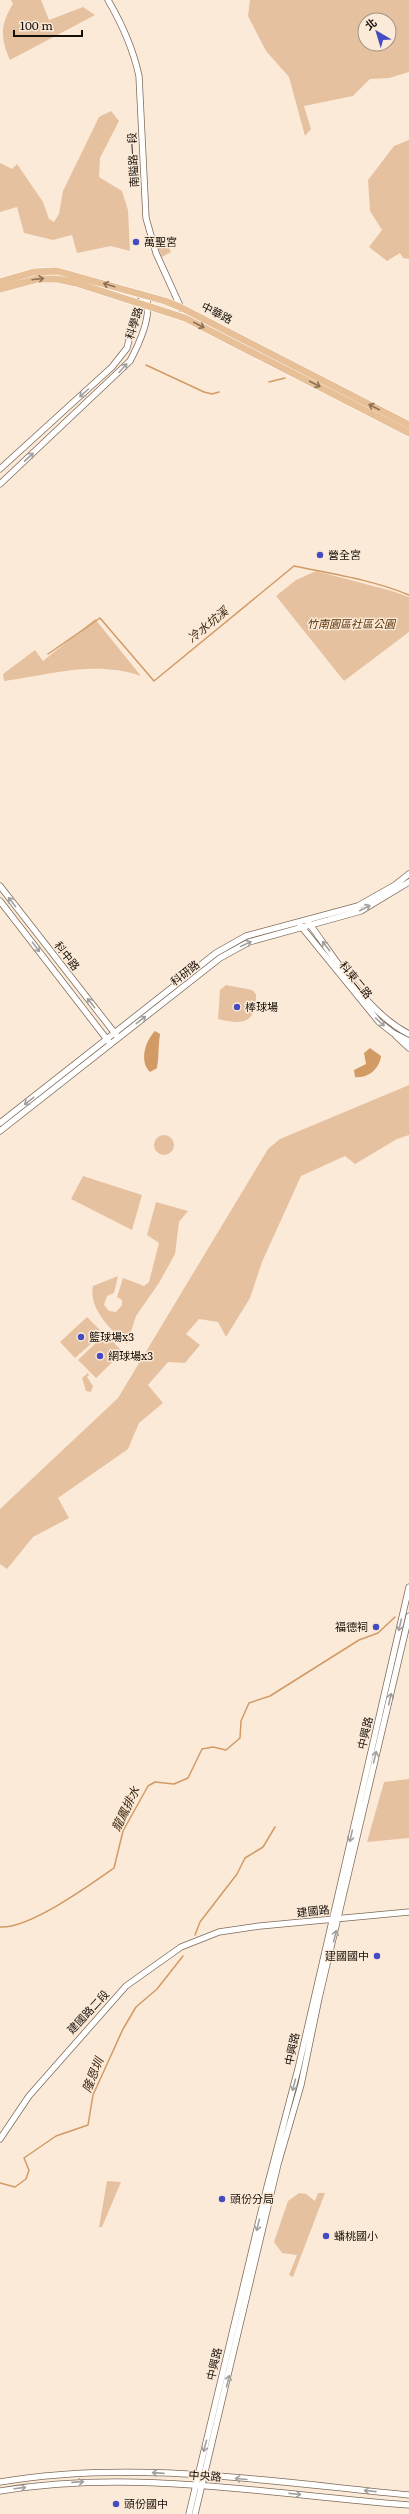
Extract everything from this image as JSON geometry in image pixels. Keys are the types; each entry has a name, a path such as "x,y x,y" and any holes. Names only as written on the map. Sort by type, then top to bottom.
{"main road":[{"name":"中華路","path":"0,282 34,272 57,272 146,296 180,307 409,433"},
{"name":"中華路","path":"0,289 37,279 57,279 76,282 150,306 185,318 256,350 409,425"}],"street":[{"name":"南隘路一段","path":"108,0 122,24 136,61 140,91 146,218 153,246 185,318"},
{"name":"科學路","path":"0,469 112,367 129,343 138,303 146,296 150,306 136,350 122,370 0,484"},
{"name":"科研路","path":"117,1036 216,953 246,936 358,906 395,885 409,874"},
{"name":"科研路","path":"0,1123 220,958 249,942 361,911 409,882"},
{"name":"科中路","path":"0,886 117,1036"},
{"name":"科中路","path":"0,901 108,1042"},
{"name":"科東二路","path":"306,919 371,1004 397,1028 409,1033"},
{"name":"科東二路","path":"297,922 359,1000 379,1022 393,1033 409,1041"},
{"path":"393,1033 409,1048"},
{"name":"科研路","path":"0,1131 108,1042"},
{"name":"中興路","path":"189,2514 199,2486 205,2476 215,2418 409,1587"},
{"name":"中興路","path":"195,2514 199,2486 197,2475 215,2418 278,2164 300,2085 318,1998 339,1918 409,1616"},
{"name":"建國路","path":"219,1932 339,1918 409,1912"},
{"name":"建國路二段","path":"0,2139 29,2096 126,1986 181,1947 219,1932"},
{"name":"中央路","path":"0,2482 37,2476 106,2472 197,2475 409,2495"},
{"name":"中央路","path":"0,2491 80,2482 149,2482 409,2505"}],"green space":[{"path":"11,0 41,0 49,20 83,7 95,15 10,60 4,44 3,31 6,18 13,4"},
{"path":"250,0 409,0 409,72 389,78 370,79 353,96 304,106 311,129 305,136 289,77 266,51 248,16"},
{"path":"111,111 119,121 100,158 99,177 122,191 128,210 130,251 111,246 77,253 72,235 53,240 24,233 17,207 0,212 0,163 12,169 17,164 43,202 49,219 54,222 59,214 63,191 99,117"},
{"path":"409,140 409,259 403,258 400,253 387,261 369,247 382,230 370,211 368,180 394,146"},
{"path":"163,236 171,252 162,257 154,240"},
{"name":"竹南園區社區公園","path":"316,571 392,591 409,597 409,632 344,681 276,596 296,580"},
{"path":"95,619 141,676 123,671 89,669 72,670 4,681 3,674 35,650 43,661"},
{"name":"棒球場","path":"226,985 252,990 256,994 256,1004 251,1017 241,1022 218,1019 220,990"},
{"path":"409,1085 409,1135 397,1139 355,1164 345,1156 301,1176 262,1262 250,1298 226,1337 218,1322 199,1319 186,1334 200,1345 185,1363 168,1362 148,1385 163,1403 139,1423 128,1449 58,1498 69,1518 33,1537 7,1569 0,1564 0,1509 118,1398 268,1149 280,1139"},
{"path":"164,1135 171,1138 174,1145 171,1152 164,1155 157,1152 154,1145 157,1138"},
{"path":"83,1176 142,1195 132,1230 71,1199"},
{"path":"156,1202 188,1211 179,1222 175,1254 159,1283 136,1316 127,1344 102,1319 94,1303 92,1295 93,1286 118,1276 114,1293 107,1296 104,1305 109,1311 116,1312 122,1305 122,1300 117,1297 123,1278 144,1286 149,1282 159,1243 147,1235"},
{"name":"籃球場x3","path":"87,1317 103,1333 75,1358 60,1342"},
{"name":"網球場x3","path":"105,1334 123,1352 96,1378 78,1360"},
{"path":"88,1373 89,1375 87,1377 93,1386 91,1392 86,1391 82,1378"},
{"path":"409,1779 409,1838 367,1842 384,1782"},
{"path":"107,2181 121,2182 102,2227 99,2227"},
{"path":"299,2193 306,2194 315,2201 318,2193 325,2193 293,2277 289,2275 297,2255 282,2253 274,2242 288,2201"}],"shaded area":[{"path":"155,1031 160,1034 158,1064 157,1068 150,1072 145,1063 144,1057 148,1040"},
{"path":"370,1048 381,1056 378,1065 369,1074 355,1077 354,1070 366,1064 364,1053"}],"waterway":[{"path":"146,365 204,392 212,394 219,392"},
{"path":"269,382 285,378"},
{"name":"冷水坑溪","path":"48,654 100,618 154,681 294,566 367,581 409,595"},
{"name":"龍鳳排水","path":"0,1927 12,1926 42,1914 75,1895 114,1868 123,1831 148,1786 155,1782 174,1784 188,1778 202,1749 213,1747 226,1750 240,1738 241,1721 249,1703 270,1696 359,1640 378,1633 395,1617"},
{"name":"隆恩圳","path":"195,1935 200,1922 237,1874 245,1858 263,1847 275,1827"},
{"name":"隆恩圳","path":"0,2183 15,2187 26,2179 29,2170 24,2158 56,2136 88,2125 93,2095 123,2029 136,2007 157,1989 183,1956"}],"place":[{"name":"萬聖宮","path":"136,242"},
{"name":"營全宮","path":"320,555"},
{"name":"棒球場","path":"237,1007"},
{"name":"籃球場x3","path":"81,1337"},
{"name":"網球場x3","path":"100,1356"},
{"name":"福德祠","path":"376,1627"},
{"name":"建國國中","path":"377,1956"},
{"name":"頭份分局","path":"222,2199"},
{"name":"蟠桃國小","path":"326,2236"},
{"name":"頭份國中","path":"116,2504"}]}
